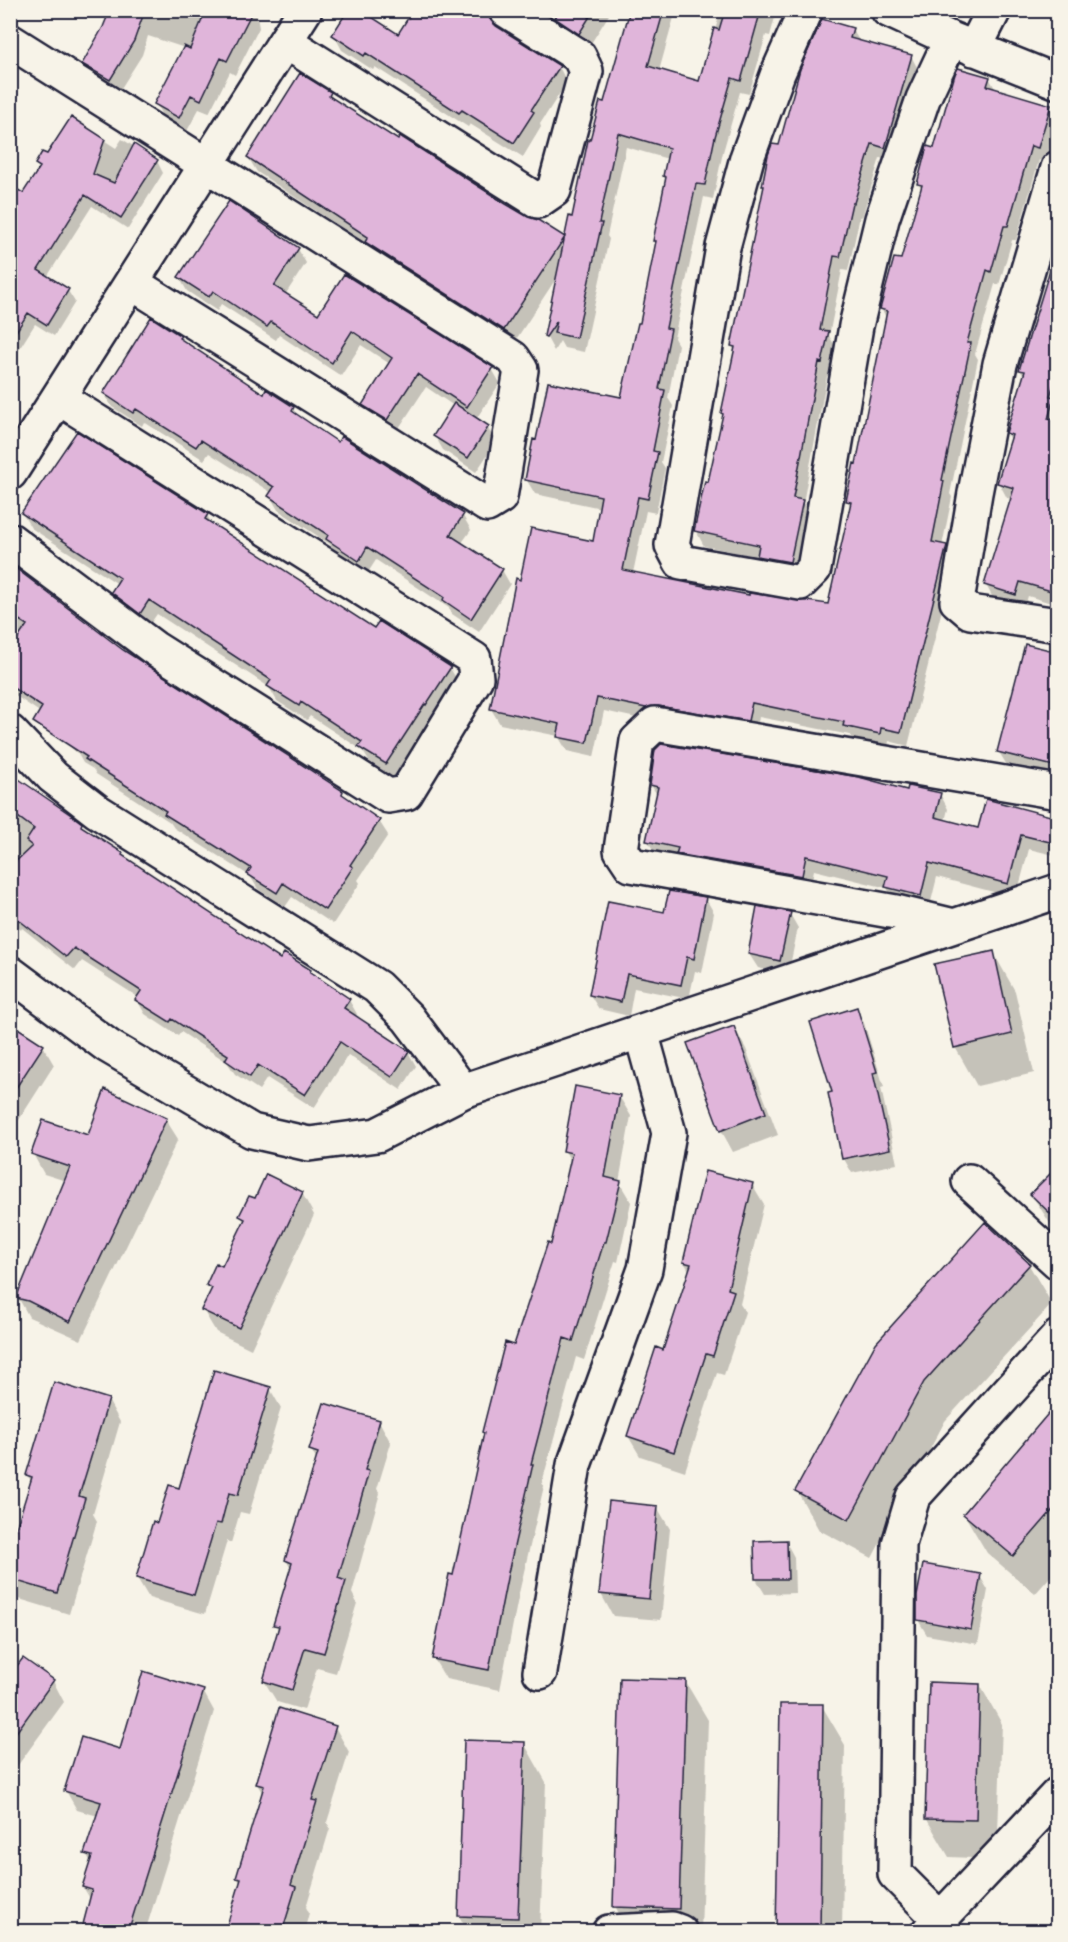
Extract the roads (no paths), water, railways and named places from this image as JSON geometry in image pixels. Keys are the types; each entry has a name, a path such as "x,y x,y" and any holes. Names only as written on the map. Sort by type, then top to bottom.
{"street":[{"path":"10,473 305,10"},
{"path":"286,42 538,201 554,190 586,71 579,56 506,10"},
{"path":"806,10 778,72 747,158 723,248 672,545 681,562 800,583 814,569 856,326 882,219 923,99 963,44 994,10"},
{"path":"888,10 963,44 1058,81"},
{"path":"10,41 513,358 521,370 500,497 487,505 132,282"},
{"path":"1058,168 1000,364 957,602 970,612 1058,625"},
{"path":"10,540 154,648 388,796 406,793 476,678 474,659 59,398"},
{"path":"954,926 896,912 631,865 621,850 637,741 655,724 1058,792"},
{"path":"10,732 53,777 97,811 377,987 408,1018 463,1091"},
{"path":"10,973 108,1046 252,1131 309,1144 377,1135 463,1091 1058,891"},
{"path":"540,1672 574,1465 645,1269 669,1133 641,1032"},
{"path":"969,1181 1058,1262"},
{"path":"1058,1337 913,1497 899,1544 895,1874 934,1925 1058,1794"},
{"path":"609,1932 672,1929 680,1932"}]}
